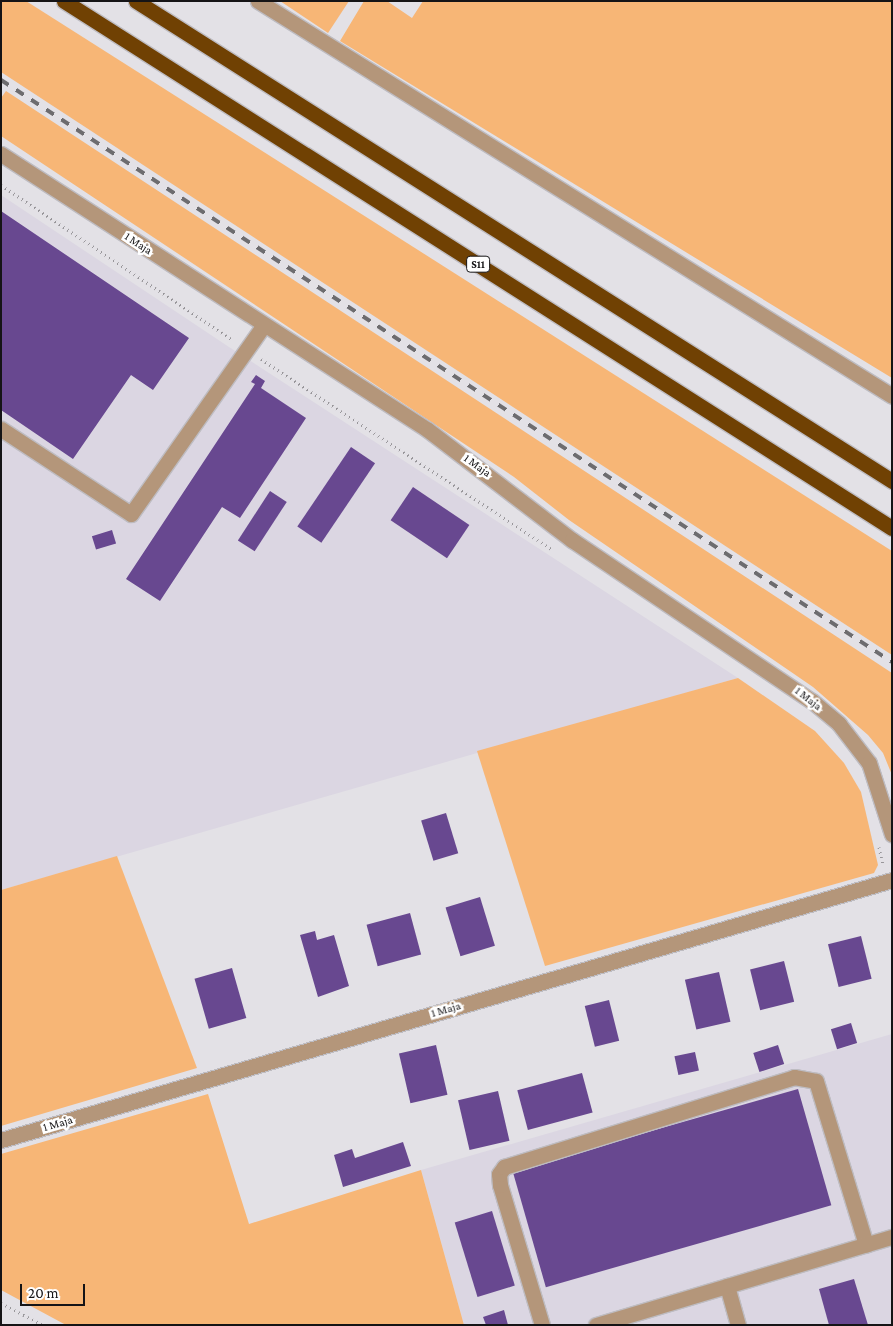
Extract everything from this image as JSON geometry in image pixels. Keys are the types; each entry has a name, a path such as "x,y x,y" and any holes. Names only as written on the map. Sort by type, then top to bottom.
{"highway":[{"name":"S11","path":"64,1 892,528"},
{"path":"136,1 892,481"}],"street":[{"path":"258,1 892,396"},
{"name":"1 Maja","path":"1,154 263,326 428,430 572,540 812,701 839,724 869,763 892,834"},
{"path":"1,429 131,514 263,326"},
{"name":"1 Maja","path":"1,1140 889,880"},
{"path":"542,1325 500,1185 498,1174 504,1167 794,1077 816,1081 866,1245"},
{"path":"596,1325 892,1237"},
{"path":"727,1286 738,1325"}],"path":[{"path":"499,513 554,551"},
{"path":"876,836 889,880"},
{"path":"1,1303 43,1325"}],"shaded area":[{"path":"1,1 26,1 892,551 892,655 1,72"},
{"path":"280,1 349,1 328,33"},
{"path":"364,1 387,1 412,18 423,1 892,1 892,378 340,41"},
{"path":"6,91 892,673 892,775 883,753 868,735 813,687 569,520 514,477 1,136 1,98"},
{"path":"1,195 229,347 738,678 1,890"},
{"path":"738,678 815,731 844,763 861,792 878,865 874,873 545,966 477,751"},
{"path":"117,856 197,1068 1,1126 1,890"},
{"path":"892,1034 892,1325 464,1325 421,1170"},
{"path":"208,1094 249,1224 421,1170 464,1325 66,1325 1,1290 1,1154"}],"building":[{"path":"1,211 189,338 153,390 131,375 73,459 1,410"},
{"path":"256,375 265,381 261,388 306,418 240,518 222,507 160,601 126,579 255,384 251,382"},
{"path":"351,447 375,463 321,543 297,527"},
{"path":"413,487 469,525 447,558 391,520"},
{"path":"270,491 287,502 255,551 238,540"},
{"path":"112,530 116,543 96,550 92,536"},
{"path":"446,813 458,853 433,861 421,821"},
{"path":"480,897 495,946 460,956 446,908"},
{"path":"410,913 421,955 378,966 367,925"},
{"path":"315,931 317,940 334,935 349,986 318,997 300,935"},
{"path":"861,936 872,979 839,987 828,944"},
{"path":"784,961 794,1002 760,1010 750,969"},
{"path":"232,968 246,1018 209,1029 195,979"},
{"path":"719,972 730,1022 696,1030 685,980"},
{"path":"609,1000 619,1041 595,1047 585,1006"},
{"path":"851,1023 857,1043 837,1049 831,1029"},
{"path":"436,1045 447,1095 410,1103 399,1054"},
{"path":"778,1045 784,1064 759,1072 753,1053"},
{"path":"695,1052 699,1071 678,1075 674,1056"},
{"path":"582,1073 593,1113 528,1130 517,1090"},
{"path":"798,1089 831,1205 546,1287 513,1171"},
{"path":"498,1091 509,1141 470,1150 458,1100"},
{"path":"403,1142 411,1166 343,1187 334,1155 352,1149 355,1158"},
{"path":"492,1211 515,1286 478,1297 455,1222"},
{"path":"854,1279 868,1325 829,1325 819,1289"},
{"path":"504,1310 508,1325 486,1325 483,1317"}],"railway":[{"path":"1,80 892,662"}]}
